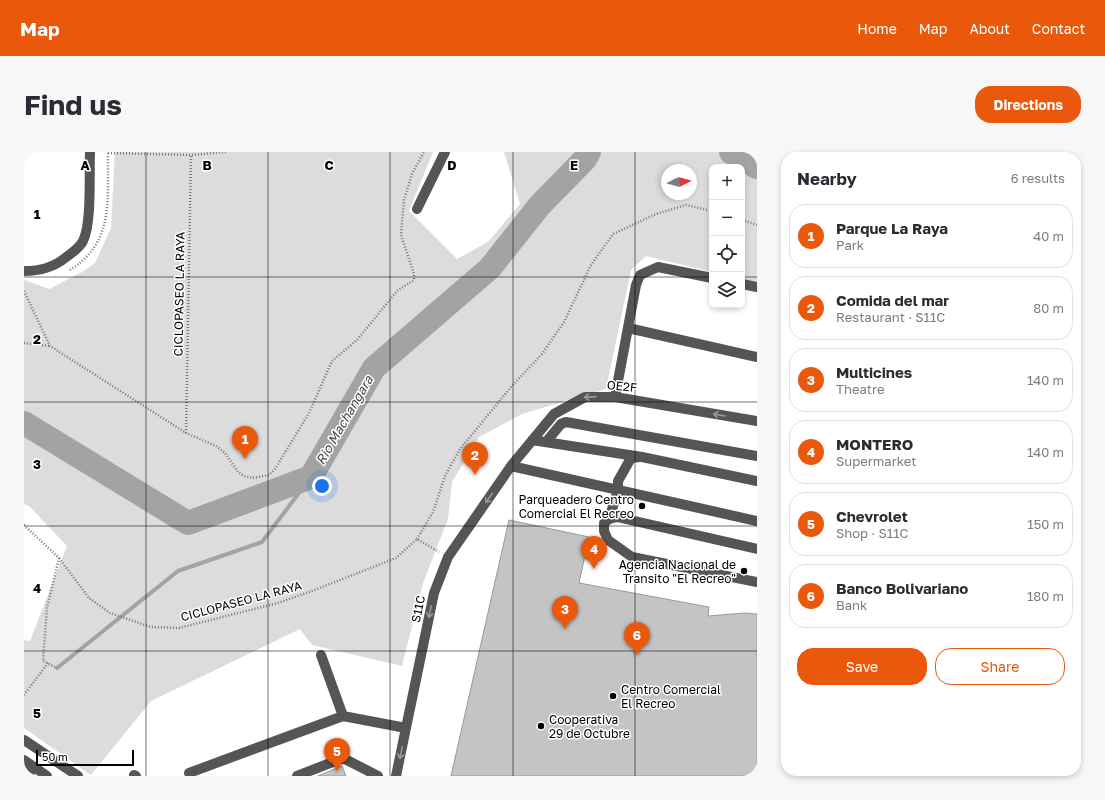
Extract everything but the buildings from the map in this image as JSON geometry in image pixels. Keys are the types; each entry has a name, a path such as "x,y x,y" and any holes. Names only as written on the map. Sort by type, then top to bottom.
{"street":[{"path":"24,271 33,271 55,264 76,250 82,242 88,221 90,152"},
{"path":"418,209 445,152"},
{"path":"615,397 636,285 640,275 658,267 709,277"},
{"path":"745,285 757,287"},
{"path":"628,328 757,357"},
{"name":"OE2F","path":"511,466 554,414 585,397 615,397 757,421"},
{"path":"546,442 561,424 566,422 757,456"},
{"path":"532,440 642,457 757,481"},
{"path":"642,457 631,458 621,474 618,490 609,519 604,523 604,531 608,540 632,558 757,582"},
{"path":"511,466 757,521"},
{"name":"S11C","path":"396,776 434,593 448,557 511,466"},
{"path":"609,519 623,518 757,548"},
{"path":"321,655 343,716"},
{"path":"189,773 343,716 406,728"},
{"path":"24,740 78,776"},
{"path":"24,748 66,776"},
{"path":"297,776 343,758 377,776"},
{"path":"24,760 47,776"},
{"path":"24,772 30,776"}],"path":[{"path":"108,153 191,155 226,152"},
{"path":"24,343 50,346 186,433 216,446 225,453 238,472 244,476 253,478 269,475 275,469 309,414 332,361 357,340 397,291 414,280 414,274 400,235 404,200 412,174 424,152"},
{"name":"CICLOPASEO LA RAYA","path":"186,433 191,155"},
{"name":"CICLOPASEO LA RAYA","path":"24,525 59,558 89,598 110,613 151,627 179,628 278,603 396,558 417,539 433,512 445,476 460,448 506,392 542,354 564,322 591,265 613,234 656,214 686,205 709,210"},
{"path":"745,221 757,225"},
{"path":"24,291 50,346"},
{"path":"417,539 448,557"},
{"path":"57,668 43,661 47,608 59,558"},
{"path":"24,695 48,664"}],"shaded area":[{"path":"115,152 433,152 409,211 457,259 488,242 520,204 504,152 757,152 757,284 745,281 745,164 709,164 709,271 646,256 631,270 606,389 522,414 479,437 452,482 448,519 423,583 402,666 312,645 300,629 151,701 91,775 24,728 24,640 30,641 67,546 29,506 24,504 24,280 49,289 84,271 95,263 111,228"}],"waterway":[{"name":"Rio Machangara","path":"24,423 188,523 311,477 374,368 490,268 540,205 585,159 589,152"},
{"name":"Rio Machangara","path":"731,152 757,167"},
{"path":"57,668 178,571 262,542 311,477"}],"place":[{"name":"Parque La Raya","path":"245,459"},
{"name":"Comida del mar","path":"475,475"},
{"name":"Parqueadero Centro Comercial El Recreo","path":"642,506"},
{"name":"MONTERO","path":"594,569"},
{"name":"Agencia Nacional de Transito \"El Recreo\"","path":"744,571"},
{"name":"Multicines","path":"565,629"},
{"name":"Banco Bolivariano","path":"637,655"},
{"name":"Centro Comercial El Recreo","path":"613,696"},
{"name":"Cooperativa 29 de Octubre","path":"541,726"},
{"name":"Chevrolet","path":"337,771"}]}
